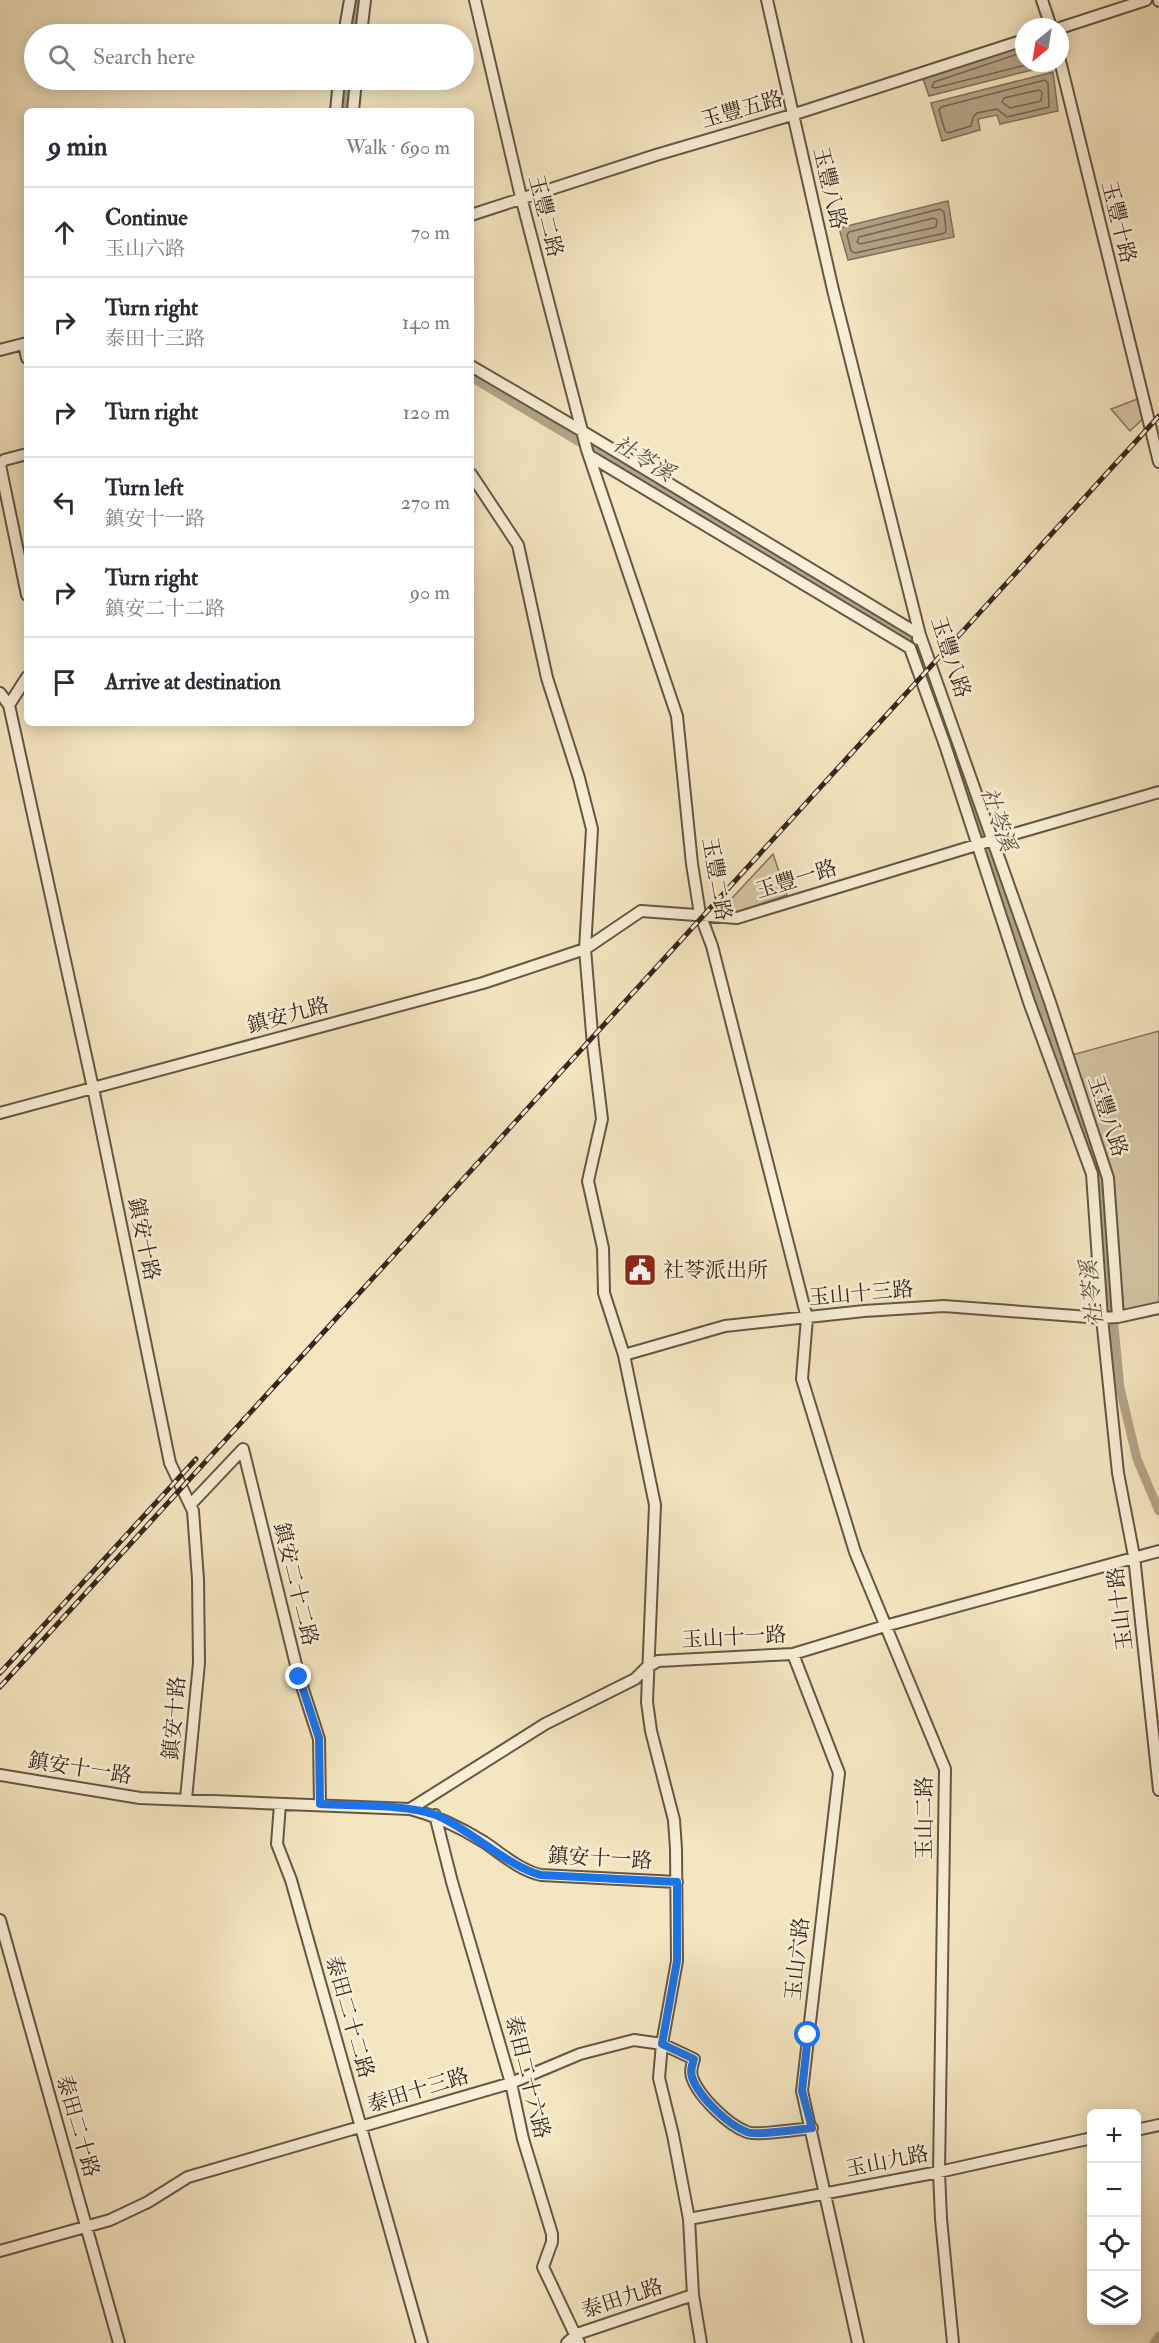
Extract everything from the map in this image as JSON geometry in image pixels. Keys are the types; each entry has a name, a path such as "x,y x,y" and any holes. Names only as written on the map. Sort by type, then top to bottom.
{"street":[{"path":"346,24 350,0"},
{"path":"363,24 365,0"},
{"name":"玉豐二路","path":"476,0 521,197 586,444 677,716 692,864 700,914 712,946 807,1318"},
{"name":"玉豐八路","path":"767,0 916,642 985,843 1053,1012 1108,1178 1110,1317"},
{"path":"1042,0 1048,18"},
{"path":"1069,25 1146,0"},
{"name":"玉豐五路","path":"474,215 521,197 656,154 792,115 1015,43"},
{"name":"玉豐十路","path":"1063,72 1159,462"},
{"path":"336,108 338,90"},
{"path":"353,108 355,90"},
{"path":"0,350 24,344"},
{"path":"474,368 586,444 916,642 985,843 1029,1002 1092,1174 1110,1317"},
{"path":"586,444 916,642"},
{"path":"24,455 4,460 0,465 24,581"},
{"path":"474,479 518,545 547,678 579,778 592,829 585,949 602,1119 588,1180 603,1248 604,1293 624,1355 655,1505 647,1701 651,1731 674,1820 677,1882 677,1961 658,2078 674,2135 689,2219 693,2295 702,2343"},
{"path":"9,705 24,682"},
{"name":"鎮安十路","path":"0,693 9,705 93,1088 170,1463 193,1511 198,1579 199,1663 186,1799"},
{"name":"玉豐一路","path":"585,949 641,911 737,918 1159,792"},
{"name":"鎮安九路","path":"0,1113 483,983 585,949"},
{"name":"玉山十三路","path":"624,1355 725,1326 864,1311 944,1306 1110,1317 1159,1308"},
{"name":"玉山十路","path":"1110,1317 1118,1473 1134,1556 1159,1790"},
{"name":"玉山二路","path":"807,1318 802,1379 855,1552 945,1769 939,2172 941,2219 953,2343"},
{"name":"鎮安二十二路","path":"190,1505 243,1449 299,1677 319,1738 320,1804"},
{"name":"玉山十一路","path":"410,1809 545,1724 635,1679 647,1667 658,1661 793,1654 885,1626 1159,1551"},
{"name":"玉山六路","path":"793,1654 839,1773 802,2091 858,2343"},
{"name":"鎮安十一路","path":"0,1775 140,1798 410,1809 435,1815 482,1841 529,1872 541,1875 677,1882"},
{"name":"泰田二十二路","path":"280,1804 277,1844 291,1880 422,2343"},
{"name":"泰田二十六路","path":"435,1815 452,1882 511,2083 523,2139 552,2234 552,2242 543,2267 578,2338"},
{"name":"泰田二十路","path":"0,1920 119,2343"},
{"name":"泰田十三路","path":"0,2251 110,2220 148,2202 188,2177 511,2083 580,2054 634,2040 662,2044 694,2059 691,2067 692,2077 703,2096 721,2115 748,2133 812,2128"},
{"path":"1141,2129 1159,2126"},
{"name":"玉山九路","path":"689,2219 939,2172 1087,2139"},
{"name":"泰田九路","path":"567,2343 693,2295"}],"shaded area":[{"path":"1140,398 1146,416 1130,431 1111,409"},
{"path":"773,854 787,895 736,912 719,912"},
{"path":"1159,1031 1159,1305 1124,1312 1112,1177 1072,1055"}],"water":[{"path":"1015,49 1015,72 1024,72 929,96 923,79"},
{"path":"1053,72 1058,111 1000,124 997,115 978,119 980,130 942,141 931,103"},
{"path":"948,201 954,237 848,260 839,228"}],"waterway":[{"name":"社苓溪","path":"354,24 357,0"},
{"name":"社苓溪","path":"346,108 348,90"},
{"name":"社苓溪","path":"474,379 919,645 921,651"},
{"name":"社苓溪","path":"938,701 1099,1175 1120,1388 1137,1459 1159,1511"},
{"name":"社苓溪","path":"1154,2343 1159,2336"}],"railway":[{"path":"0,1687 1159,416"},
{"path":"0,1673 196,1459"}],"place":[{"name":"社苓派出所","path":"640,1270"}],"route":[{"path":"299,1677 319,1738 320,1804 410,1809 435,1815 482,1841 529,1872 541,1875 677,1882 677,1961 662,2044 694,2059 691,2067 692,2077 703,2096 721,2115 748,2133 812,2128 802,2091 808,2035"}]}
